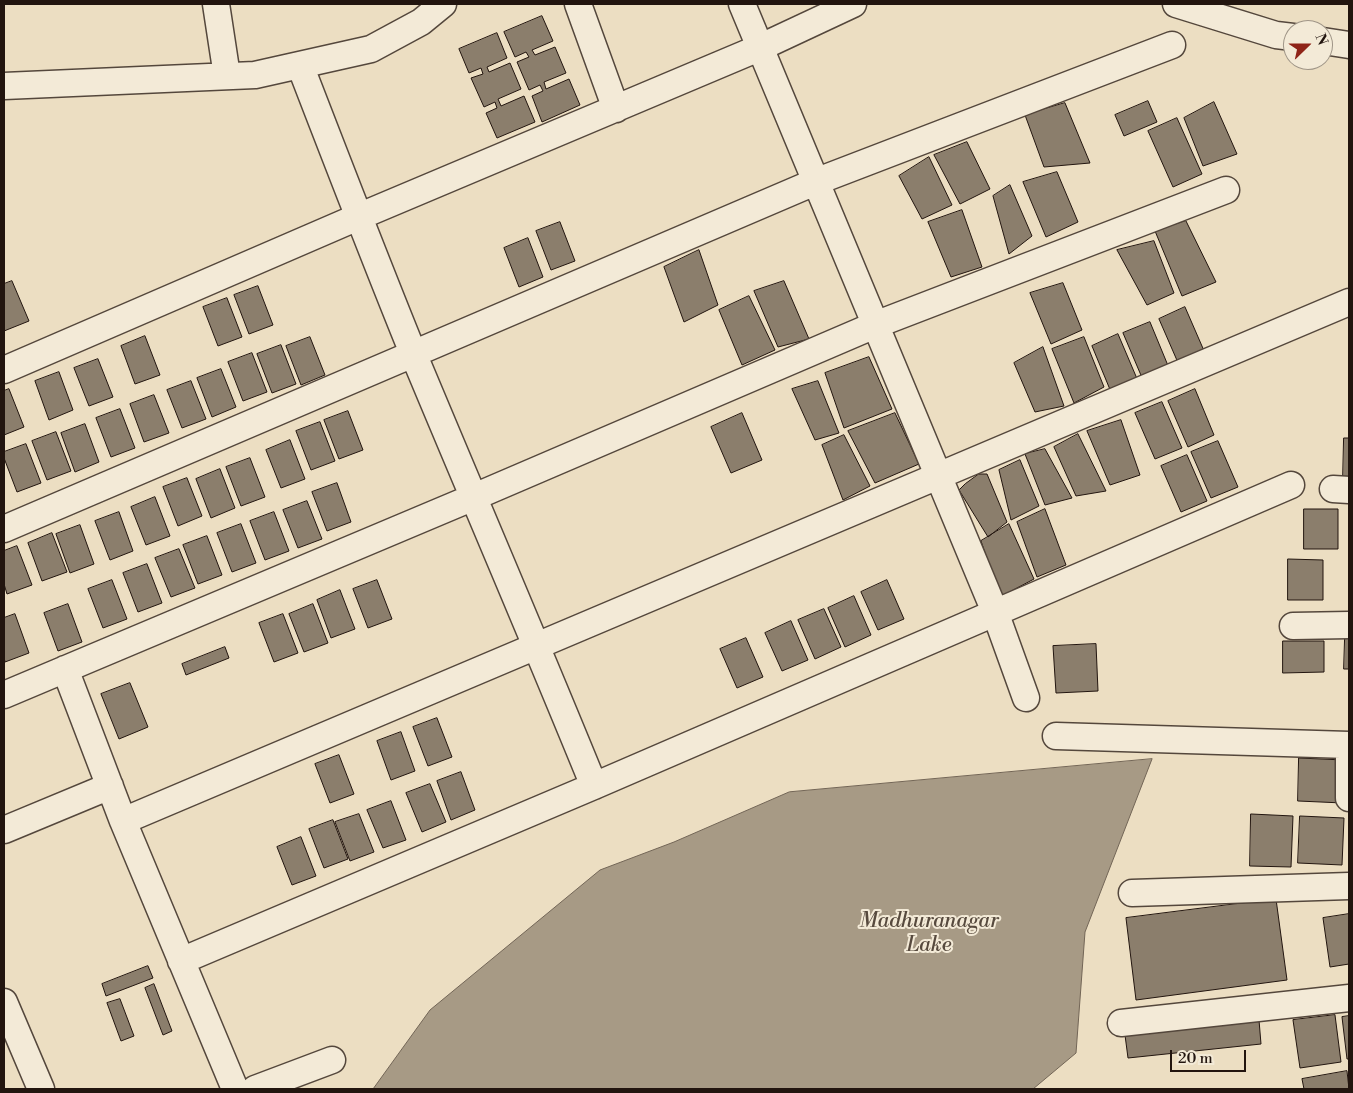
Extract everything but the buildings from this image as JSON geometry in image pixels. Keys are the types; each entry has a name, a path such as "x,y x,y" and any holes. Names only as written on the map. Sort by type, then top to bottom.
{"street":[{"path":"216,4 227,76"},
{"path":"4,86 255,75 371,49 421,22 443,4"},
{"path":"578,4 616,109"},
{"path":"742,4 995,612 1026,698"},
{"path":"4,370 358,216 759,48 853,4"},
{"path":"1176,4 1283,36"},
{"path":"1333,43 1349,45"},
{"path":"4,529 815,182 1172,45"},
{"path":"300,65 413,353 538,647 594,786"},
{"path":"4,695 474,497 875,325 1226,190"},
{"path":"123,821 538,647 1349,302"},
{"path":"180,961 594,786 1291,485"},
{"path":"1293,626 1349,625"},
{"path":"66,669 123,821 235,1089"},
{"path":"1056,736 1349,745 1349,798"},
{"path":"4,830 110,786"},
{"path":"1132,893 1349,886"},
{"path":"1122,1023 1349,998"},
{"path":"4,1002 41,1089"},
{"path":"255,1089 332,1060"}],"water":[{"name":"Madhuranagar Lake","path":"1152,759 1085,932 1076,1053 1033,1089 373,1089 430,1010 600,870 674,842 789,792"}]}
